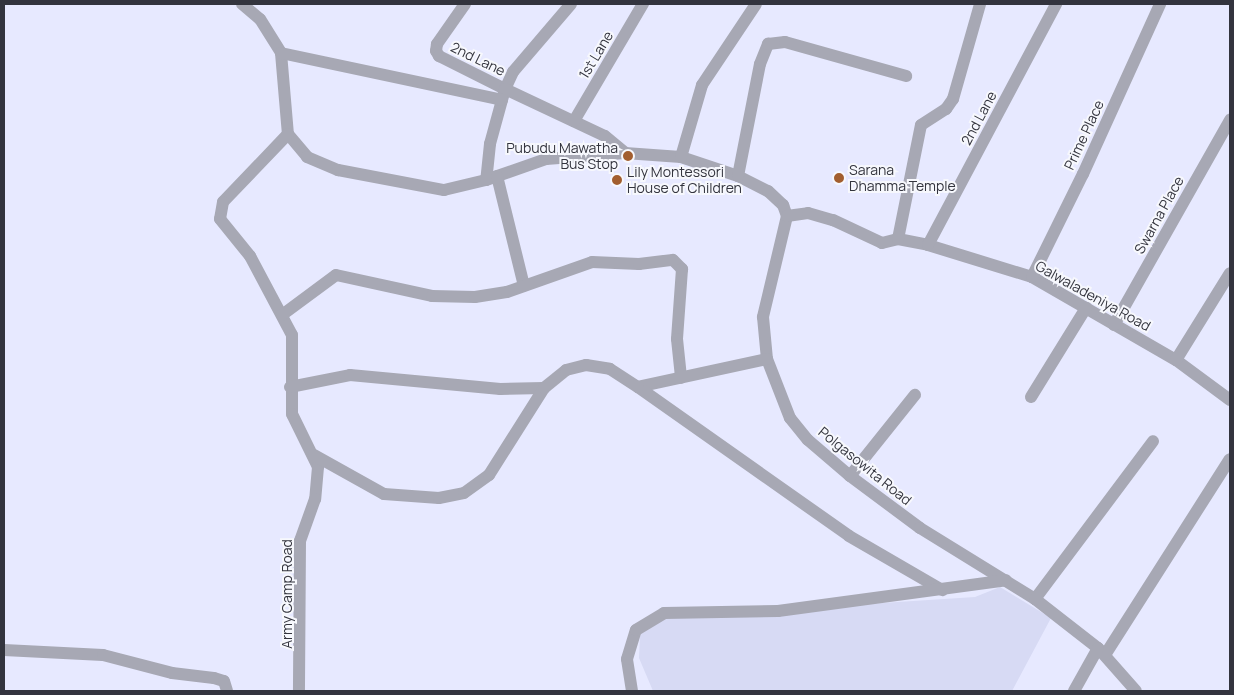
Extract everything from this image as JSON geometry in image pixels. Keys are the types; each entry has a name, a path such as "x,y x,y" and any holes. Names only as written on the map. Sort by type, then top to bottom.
{"street":[{"path":"242,4 260,19 281,54 288,134 307,157 338,170 364,177 444,190 491,178 546,159 625,153 681,157 738,176 768,191 784,205 787,216"},
{"name":"2nd Lane","path":"465,4 437,44 436,51 439,56 503,94"},
{"path":"524,286 491,178 490,144 503,94 514,72 571,4"},
{"name":"1st Lane","path":"574,121 643,4"},
{"path":"681,157 702,84 756,4"},
{"path":"898,240 921,125 946,109 953,99 980,4"},
{"name":"2nd Lane","path":"928,245 1056,4"},
{"name":"Prime Place","path":"1032,277 1083,174 1160,4"},
{"path":"738,176 760,64 768,44 785,42 906,76"},
{"path":"281,54 503,94 574,121 605,136 625,153"},
{"name":"Swarna Place","path":"1114,325 1230,120"},
{"name":"Army Camp Road","path":"288,134 239,184 220,210 220,219 250,256 292,335 290,386 292,414 298,430 314,455 319,481 300,541 299,691"},
{"name":"Galwaladeniya Road","path":"787,216 808,214 833,220 882,243 898,240 928,245 1032,277 1176,360 1230,400"},
{"name":"Polgasowita Road","path":"787,216 763,317 767,359 790,418 808,440 850,476 920,528 1035,599 1101,652 1136,691"},
{"path":"282,315 324,281 336,275 432,296 475,297 524,286 592,262 639,264 673,260 682,269 677,339 681,378"},
{"path":"1176,360 1230,274"},
{"path":"1031,396 1086,308"},
{"path":"638,387 767,359"},
{"path":"314,455 384,494 439,498 464,493 489,474 544,388 566,370 586,365 610,369 849,536 942,590"},
{"path":"290,386 350,375 500,389 544,388"},
{"path":"850,476 915,395"},
{"path":"1035,599 1153,441"},
{"path":"1074,691 1230,459"},
{"path":"632,691 627,660 636,630 664,613 778,611 1006,580"},
{"path":"4,650 103,655 172,673 214,678 224,681 227,691"}],"shaded area":[{"path":"1000,587 1051,618 1012,691 653,691 639,658 640,636 649,618 975,597"}],"place":[{"name":"Pubudu Mawatha Bus Stop","path":"628,156"},
{"name":"Sarana Dhamma Temple","path":"839,178"},
{"name":"Lily Montessori House of Children","path":"617,180"}]}
